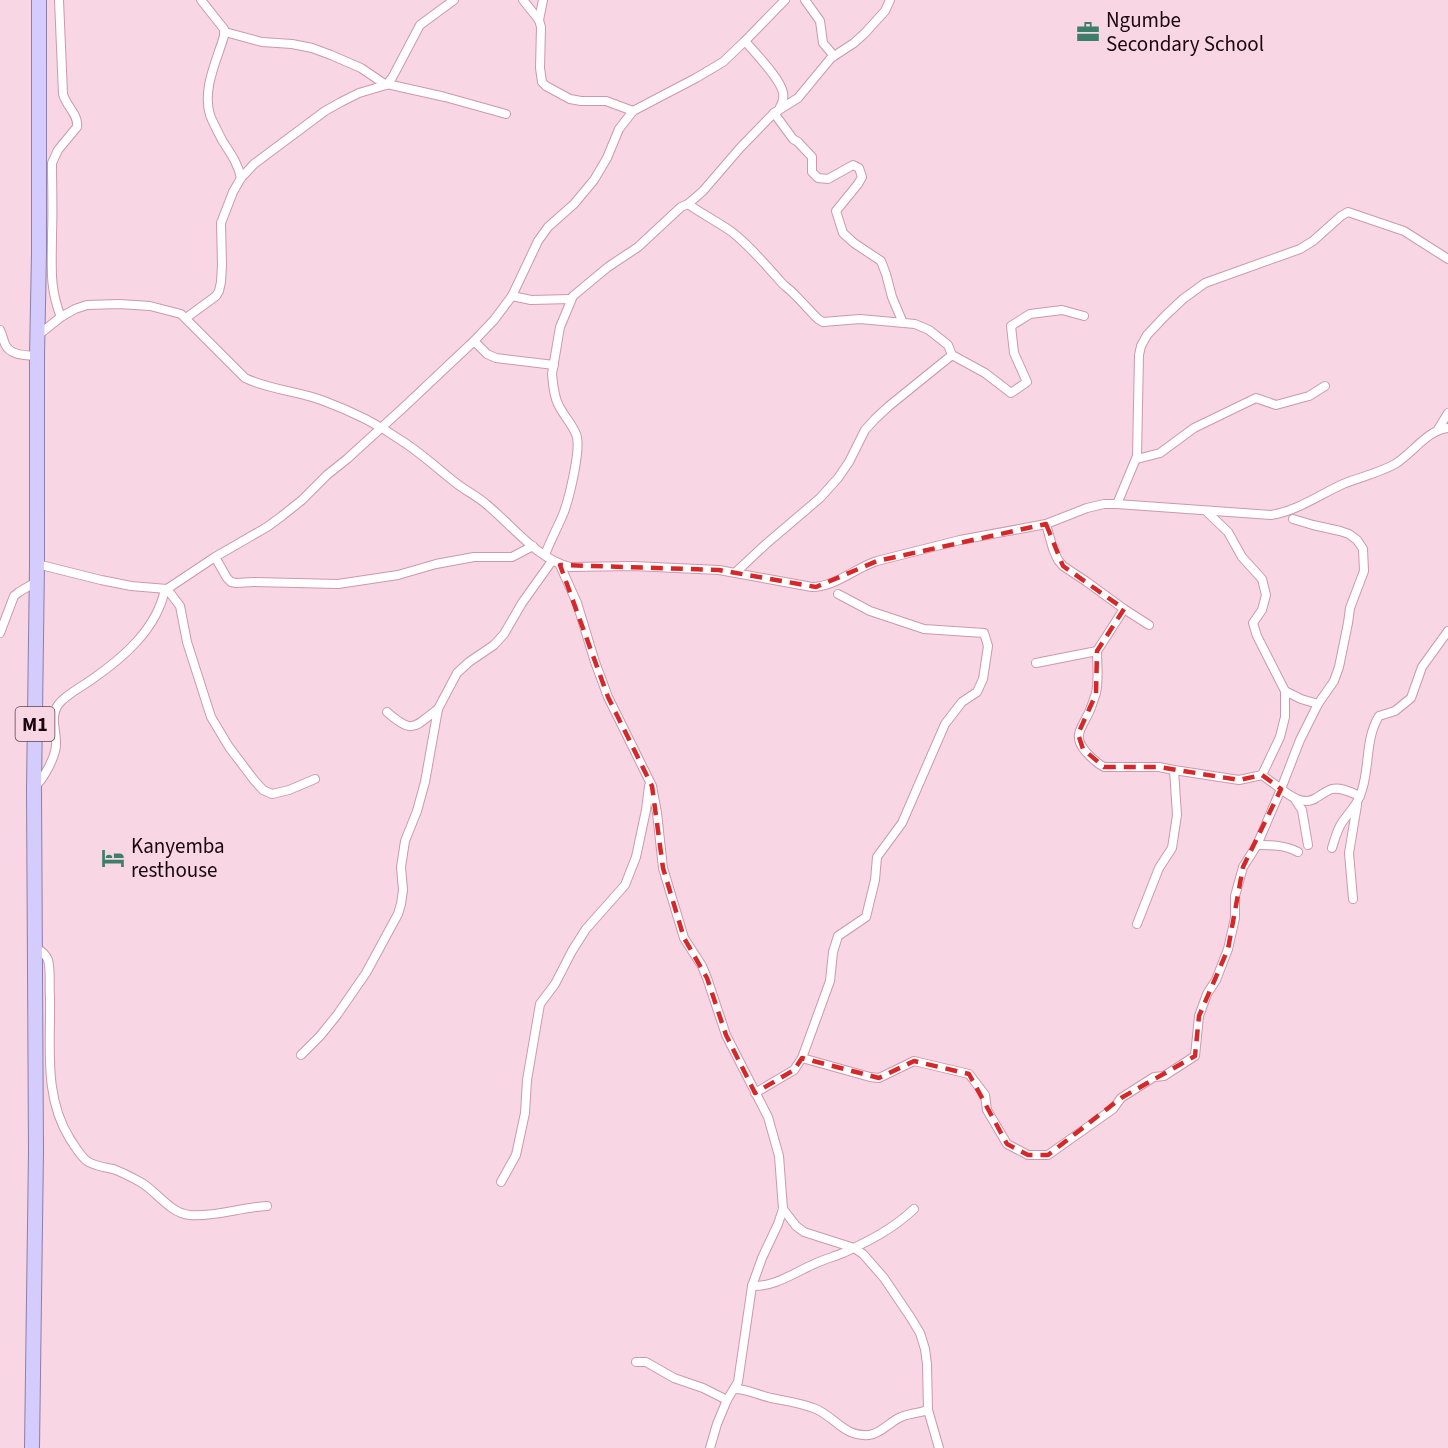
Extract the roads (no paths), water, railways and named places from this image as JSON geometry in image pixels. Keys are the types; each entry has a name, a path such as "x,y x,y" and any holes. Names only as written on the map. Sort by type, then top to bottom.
{"highway":[{"name":"M1","path":"32,1448 36,1151 34,789 39,0"}],"street":[{"path":"59,0 63,94 78,124 58,150 52,163 53,290 62,317"},
{"path":"201,0 223,25 225,32 210,82 209,113 237,163 241,178"},
{"path":"186,318 216,296 219,291 222,265 222,223 233,192 241,178 254,164 325,111 359,93 386,84 395,72 420,25 454,0"},
{"path":"523,0 539,20"},
{"path":"543,0 539,20 542,82 556,93 570,99 606,101 633,111"},
{"path":"37,564 131,586 166,589 282,516 474,341 512,296 538,241 548,227 589,187 607,158 619,129 633,111 712,69 746,41 785,0"},
{"path":"805,0 820,21 822,43 834,56"},
{"path":"777,111 798,98 825,64 866,33 885,11 890,0"},
{"path":"225,32 262,42 292,44 322,51 361,69 386,84 506,114"},
{"path":"545,555 564,513 578,445 577,435 557,402 552,382 560,327 571,298 579,289 621,257 638,247 681,207 703,191 740,148 777,111 784,100 780,83 746,41"},
{"path":"777,111 792,139 812,157 812,172 818,178 828,179 853,165 859,168 862,177 836,211 838,220 843,232 854,243 881,261 892,297 903,322"},
{"path":"688,204 732,232 765,263 783,285 823,322 860,318 915,324 929,330 948,345 952,355 985,373 1011,393 1027,381 1014,353 1011,326 1030,315 1062,310 1084,316"},
{"path":"1117,504 1137,459 1141,346 1147,335 1183,299 1210,280 1300,249 1348,212 1404,231 1448,259"},
{"path":"512,296 531,300 571,298"},
{"path":"37,336 62,317 87,305 150,306 181,314 245,378 252,382 321,400 381,427 485,503 533,546 556,563 570,567 675,567 736,572 812,587 844,577 877,561 960,540 1046,524 1087,507 1104,504 1271,515 1286,512 1395,463 1437,430 1448,413"},
{"path":"0,330 10,351 37,356"},
{"path":"474,341 487,354 496,358 554,365"},
{"path":"736,572 826,491 844,470 865,430 875,419 952,355"},
{"path":"1137,459 1161,453 1194,428 1256,398 1276,405 1309,396 1325,386"},
{"path":"1437,430 1448,428"},
{"path":"1206,511 1228,532 1242,557 1262,579 1266,595 1262,610 1253,622 1257,636 1285,691 1286,717 1280,737 1262,775"},
{"path":"802,1058 879,1078 914,1061 969,1074 985,1095 987,1110 1007,1144 1028,1155 1048,1155 1113,1109 1121,1098 1154,1077 1164,1076 1195,1056 1199,1016 1228,949 1234,918 1235,896 1243,867 1257,845 1300,740 1318,704 1334,681 1339,667 1350,608 1364,571 1363,549 1349,534 1293,519"},
{"path":"1046,524 1053,549 1063,566 1149,626"},
{"path":"216,557 231,582 338,584 398,575 436,564 474,557 512,557 533,546"},
{"path":"301,1055 337,1015 366,973 398,914 403,890 401,867 405,841 417,811 438,709 457,673 494,645 522,603 556,563"},
{"path":"556,563 577,603 608,697 652,786 663,868 684,938 707,978 726,1035 768,1117 779,1156 783,1209 752,1286 740,1374 715,1428 710,1448"},
{"path":"0,633 14,596 36,582"},
{"path":"166,589 180,606 187,642 211,717 229,747 254,780 263,790 272,794 289,790 315,779"},
{"path":"34,789 45,775 56,749 54,714 58,705 125,654 147,629 159,609 166,589"},
{"path":"755,1093 794,1070 802,1058 830,981 833,952 838,936 866,917 876,880 877,857 902,823 945,724 962,702 977,692 983,679 988,646 984,633 924,629 870,611 838,594"},
{"path":"1124,609 1097,651 1096,693 1078,734 1083,749 1096,763 1104,767 1159,766 1239,780 1262,775 1295,799 1302,810 1308,844"},
{"path":"1332,848 1342,822 1358,800 1364,786 1370,736 1379,716 1389,713 1411,698 1422,667 1448,631"},
{"path":"1036,663 1097,651"},
{"path":"1285,691 1300,699 1318,704"},
{"path":"387,712 405,726 410,727 421,723 438,709"},
{"path":"1137,924 1159,868 1172,848 1177,815 1174,770"},
{"path":"501,1182 516,1155 525,1113 527,1080 540,1004 555,984 586,929 625,885 636,857 650,790 649,781"},
{"path":"1295,799 1311,801 1333,789 1341,789 1358,800"},
{"path":"1353,899 1349,854 1358,800"},
{"path":"1257,845 1280,846 1298,852"},
{"path":"34,946 44,954 48,964 49,1062 54,1101 66,1133 85,1160 116,1170 143,1184 182,1213 216,1215 267,1206"},
{"path":"783,1209 796,1226 804,1232 854,1248 863,1254 884,1278 920,1333 927,1364 928,1410 939,1448"},
{"path":"752,1286 779,1281 854,1248 883,1233 903,1220 914,1209"},
{"path":"636,1362 646,1362 674,1378 703,1388 727,1400"},
{"path":"735,1389 748,1390 769,1398 816,1409 829,1416 844,1429 862,1435 874,1434 905,1415 928,1410"}],"place":[{"name":"Ngumbe Secondary School","path":"1088,32"},
{"name":"Kanyemba resthouse","path":"113,858"}]}
